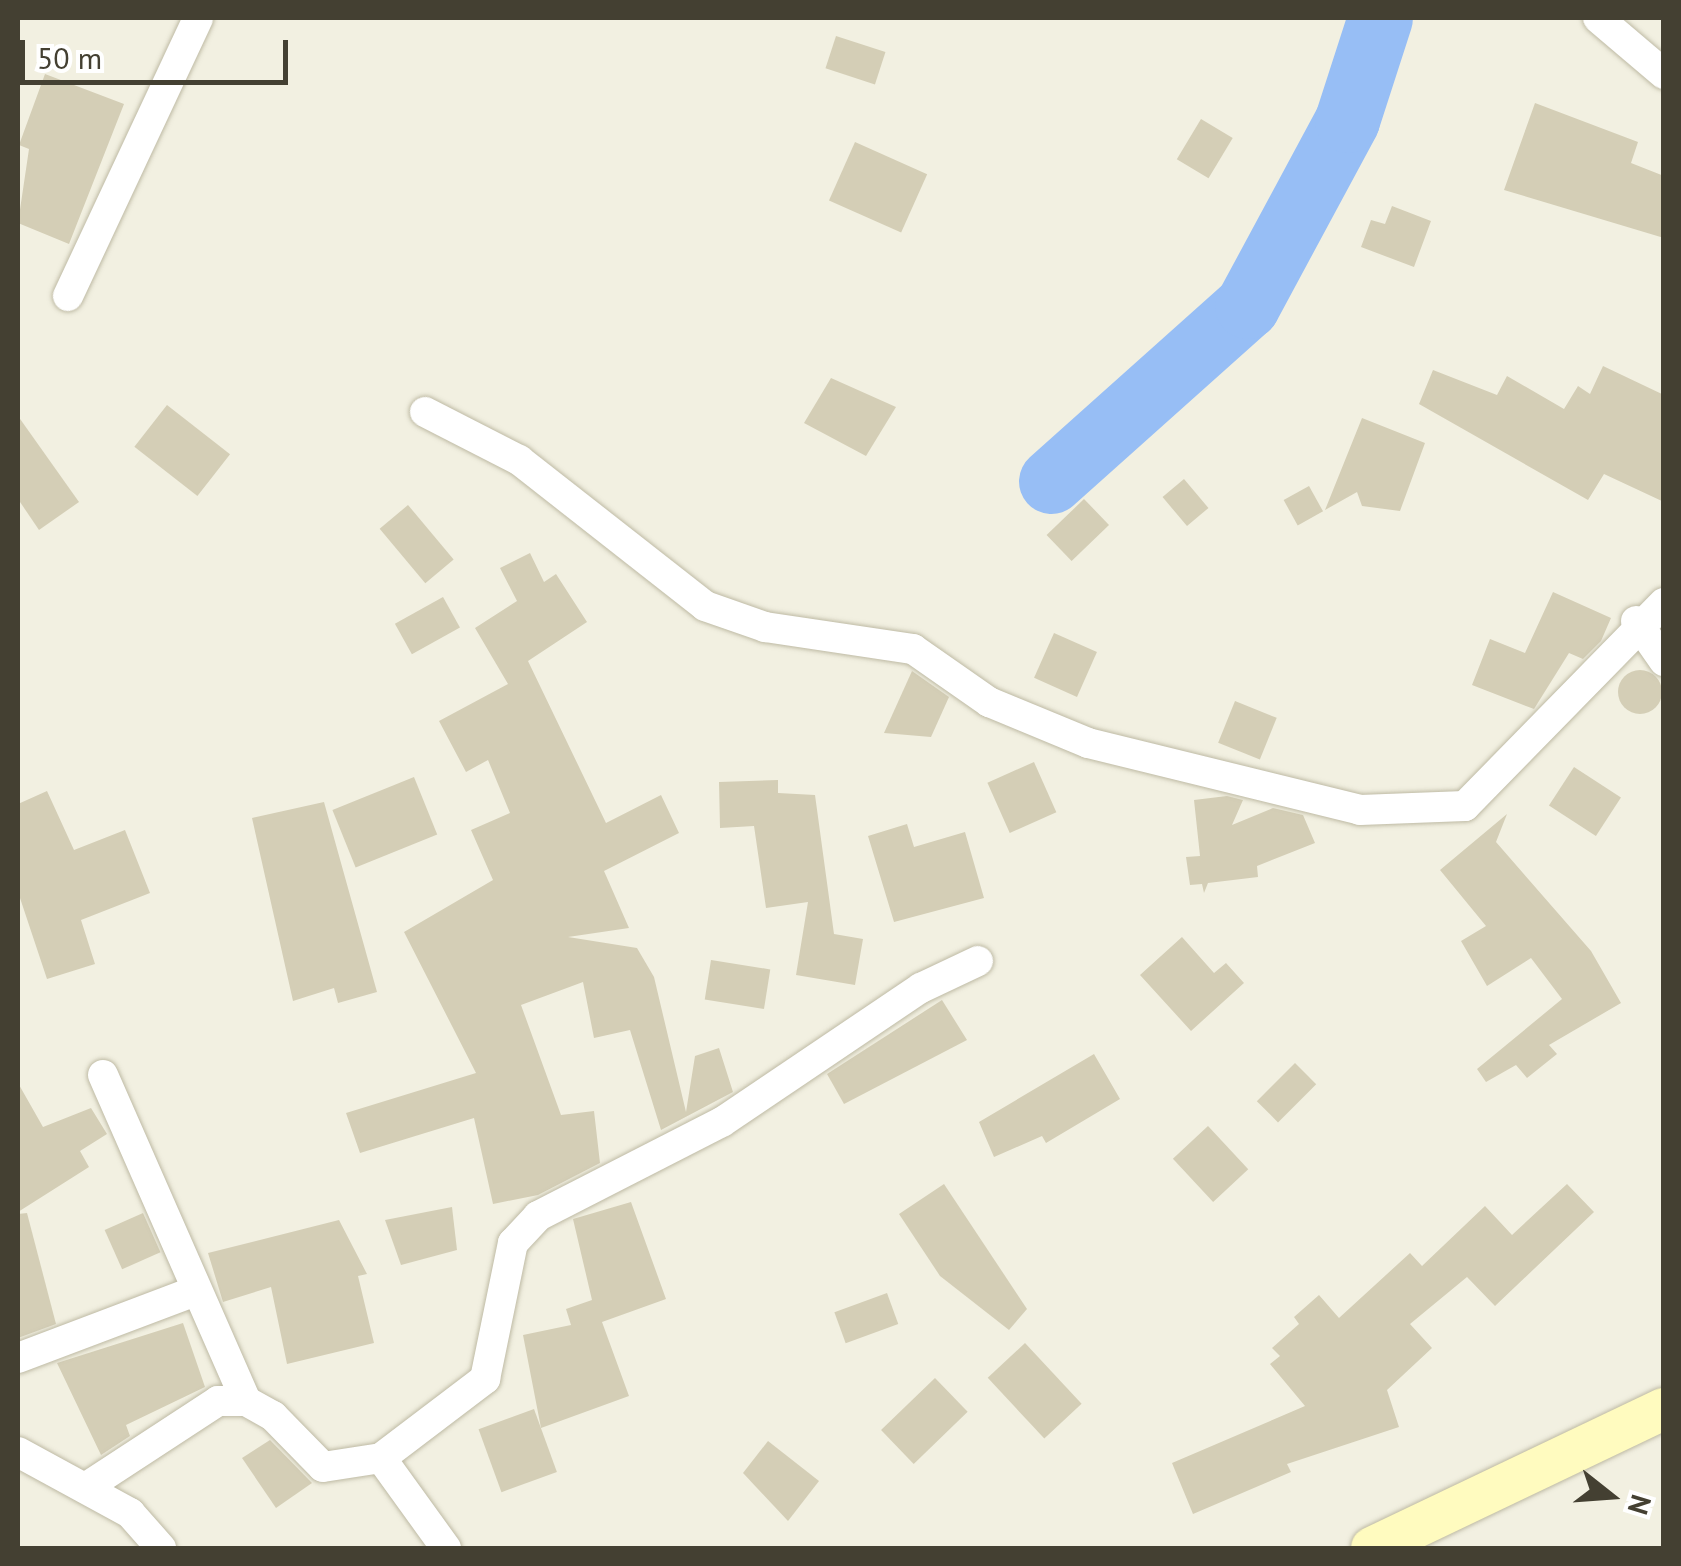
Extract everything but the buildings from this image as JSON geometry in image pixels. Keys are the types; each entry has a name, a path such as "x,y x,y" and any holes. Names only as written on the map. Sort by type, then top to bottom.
{"main road":[{"path":"1372,1548 1664,1409"}],"street":[{"path":"68,296 198,18"},
{"path":"1598,18 1664,74"},
{"path":"425,412 520,460 705,606 765,626 913,649 988,702 1088,743 1360,810 1465,806 1636,621 1664,602"},
{"path":"1636,621 1664,661"},
{"path":"103,1075 194,1292 246,1401 323,1466 381,1458 486,1379 514,1243 538,1216 722,1122 922,988 978,961"},
{"path":"18,1358 194,1292"},
{"path":"86,1488 218,1401 246,1401"},
{"path":"18,1452 130,1514 161,1548"},
{"path":"381,1458 446,1548"}],"waterway":[{"path":"1051,481 1247,306 1347,120 1380,18"}]}
